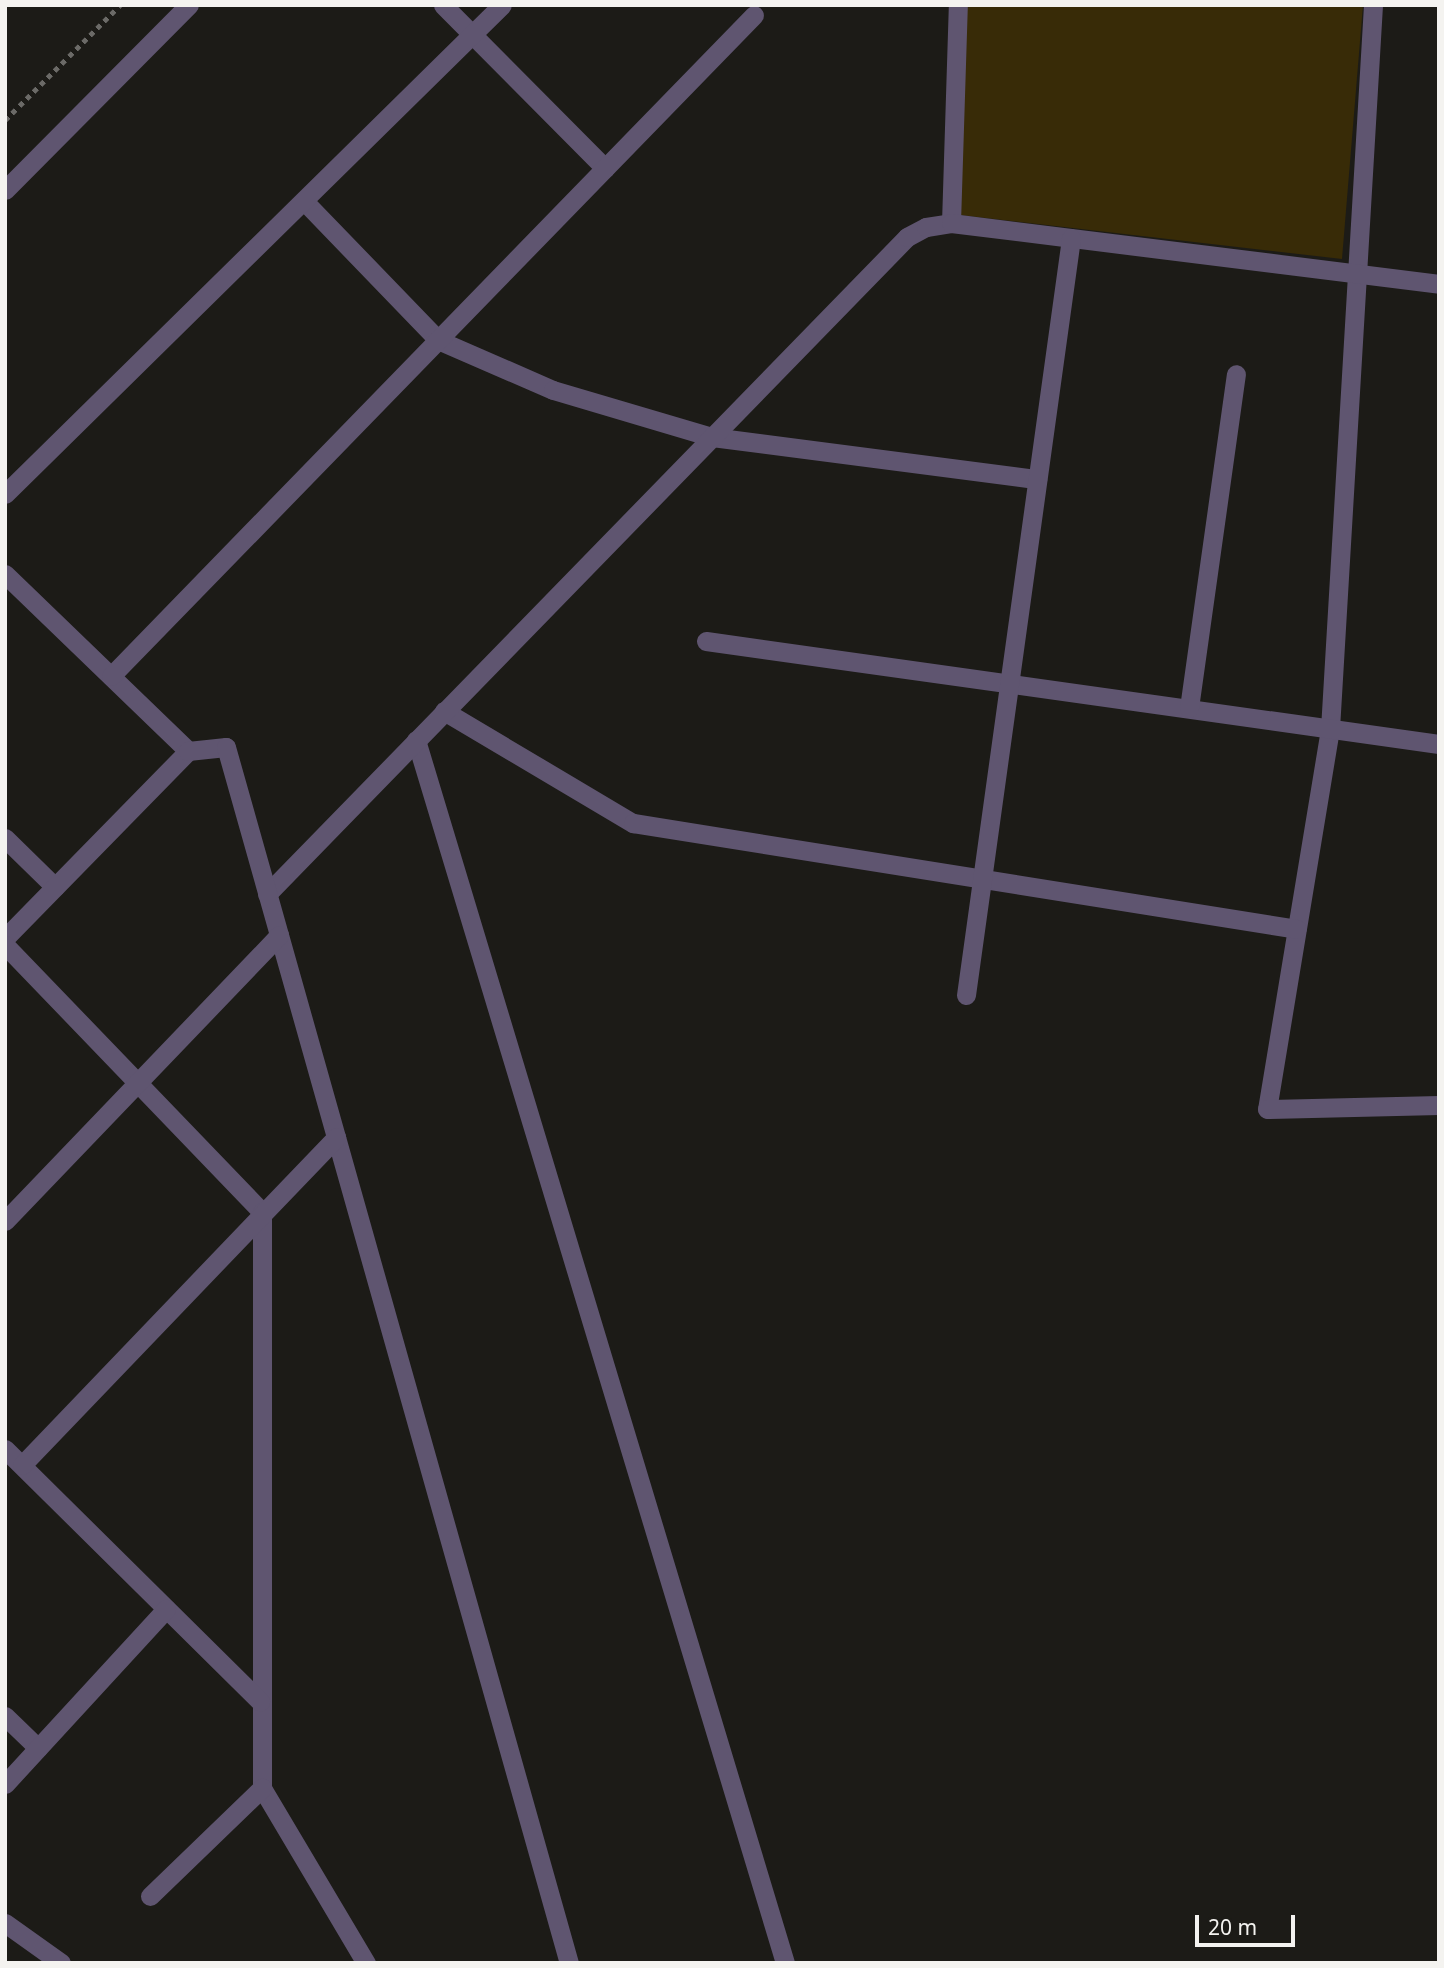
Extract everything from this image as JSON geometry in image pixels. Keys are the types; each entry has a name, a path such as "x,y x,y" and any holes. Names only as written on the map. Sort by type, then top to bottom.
{"street":[{"path":"5,190 189,5"},
{"path":"443,5 605,168"},
{"path":"5,494 502,5"},
{"path":"951,223 958,5"},
{"path":"1373,5 1330,729 1267,1109 1439,1105"},
{"path":"111,676 754,15"},
{"path":"304,201 438,340 552,390 712,437 1037,479"},
{"path":"267,894 907,237 951,223 1439,284"},
{"path":"966,995 1071,238"},
{"path":"1189,708 1236,374"},
{"path":"5,574 188,751"},
{"path":"706,641 1439,744"},
{"path":"444,711 633,823 1297,929"},
{"path":"416,740 785,1963"},
{"path":"5,938 188,751 226,747 569,1963"},
{"path":"5,838 55,887"},
{"path":"5,1221 141,1086 279,935"},
{"path":"5,945 262,1212 262,1788 366,1963"},
{"path":"22,1465 336,1137"},
{"path":"5,1449 260,1701"},
{"path":"5,1784 166,1609"},
{"path":"5,1716 38,1748"},
{"path":"150,1896 262,1788"},
{"path":"5,1923 61,1963"}],"path":[{"path":"5,120 121,5"}],"shaded area":[{"path":"967,5 1363,5 1342,259 960,215"}]}
